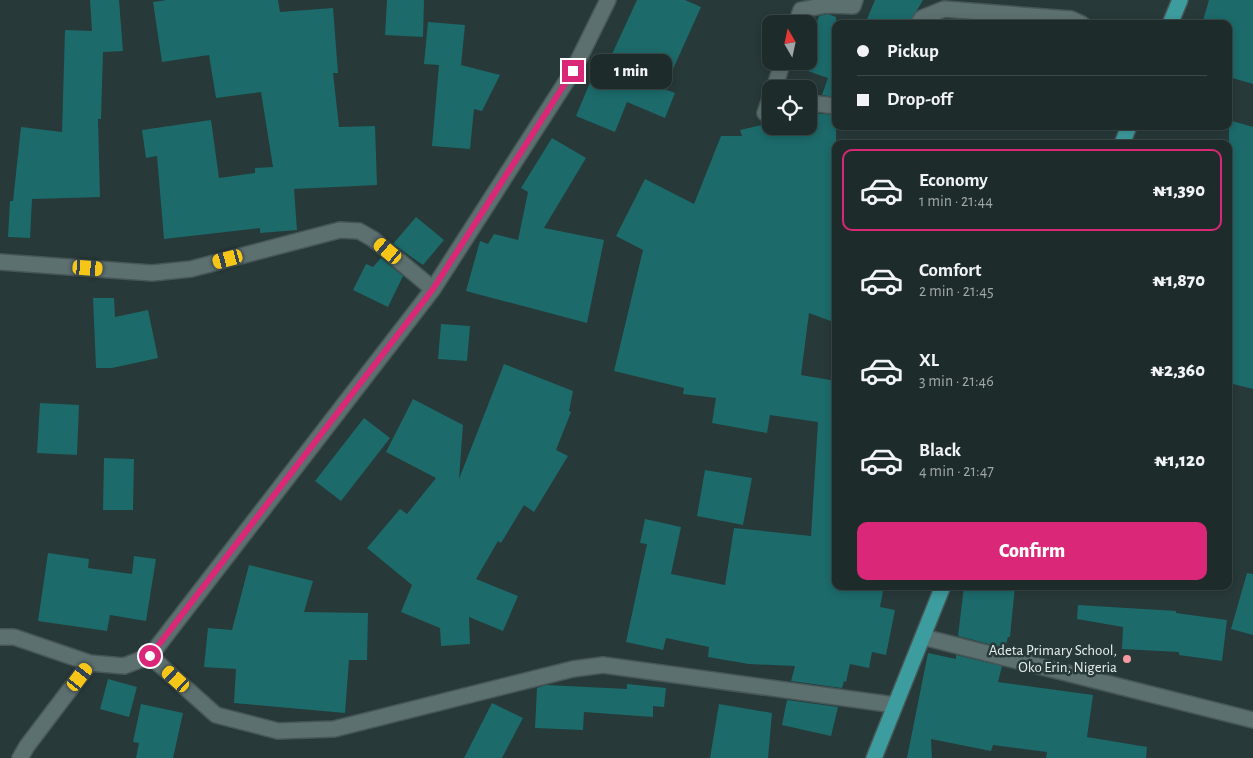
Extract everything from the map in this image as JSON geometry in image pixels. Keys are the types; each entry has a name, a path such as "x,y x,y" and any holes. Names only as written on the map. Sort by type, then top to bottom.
{"main road":[{"path":"1172,20 1180,0"},
{"path":"874,758 941,590"}],"street":[{"path":"0,637 14,637 90,663 124,666 150,656 433,289 573,71 608,0"},
{"path":"799,15 801,10 827,5 853,6 855,0"},
{"path":"921,20 944,9 1073,20"},
{"path":"817,104 832,106"},
{"path":"0,262 152,273 191,269 340,230 359,231 373,239 433,289"},
{"path":"923,637 1253,720"},
{"path":"150,656 216,715 278,731 334,729 573,669 603,665 895,705"},
{"path":"20,758 90,663"}],"building":[{"path":"90,0 119,0 123,51 103,52 101,119 98,119 100,197 32,199 30,238 8,237 10,201 13,201 21,127 62,132 65,30 92,31"},
{"path":"167,0 278,0 280,12 333,8 338,73 333,73 339,127 375,126 377,185 294,189 297,230 260,233 260,228 164,239 157,156 146,158 142,130 211,120 219,178 255,173 255,168 273,167 261,92 216,98 209,55 162,62 153,2"},
{"path":"387,0 424,0 423,37 385,35"},
{"path":"637,0 685,0 701,7 664,89 675,93 665,118 627,102 615,132 576,116 599,61 607,65"},
{"path":"875,0 923,0 911,20 867,20"},
{"path":"1209,0 1253,0 1253,84 1232,78 1232,20 1203,20"},
{"path":"828,14 836,17 836,20 832,20 832,96 822,95 828,78 805,70 818,70 819,16"},
{"path":"428,22 465,25 461,65 500,75 482,111 474,109 470,149 432,146 439,65 424,64"},
{"path":"817,114 832,115 832,130 836,130 836,140 832,140 832,322 809,313 801,375 832,380 832,590 883,590 880,607 895,610 886,655 872,652 869,668 850,664 846,682 844,681 842,688 791,681 795,666 749,664 708,657 709,647 666,638 663,650 626,642 647,544 640,543 645,519 681,527 671,574 725,585 734,528 811,536 818,422 770,415 767,433 712,423 716,398 683,394 684,388 614,371 643,250 616,236 645,179 694,204 721,136 742,136 740,130 762,125 762,135 817,135"},
{"path":"1232,121 1253,127 1253,389 1232,384 1232,140 1229,140 1229,130 1232,130"},
{"path":"552,138 586,158 544,228 604,240 587,323 466,291 480,241 488,244 494,234 518,240 528,192 521,188"},
{"path":"416,217 444,240 423,265 393,244"},
{"path":"381,258 403,276 388,307 353,290 366,264 373,267"},
{"path":"93,298 114,298 115,317 148,310 158,358 112,368 96,368"},
{"path":"441,324 470,326 467,361 438,359"},
{"path":"504,364 573,391 569,411 571,412 556,450 568,456 534,512 524,505 501,543 498,541 476,579 518,596 503,631 469,617 470,644 441,646 440,628 401,612 412,585 367,548 400,509 407,514 436,478 386,452 413,399 463,425 459,479"},
{"path":"40,403 79,405 77,455 37,453"},
{"path":"364,418 390,438 341,501 315,481"},
{"path":"104,458 134,459 133,510 103,510"},
{"path":"705,470 752,478 743,525 697,516"},
{"path":"48,553 89,559 88,568 132,574 134,556 156,559 146,621 110,615 107,631 38,621"},
{"path":"249,565 313,581 304,612 368,613 367,660 349,660 345,713 234,703 236,669 204,667 208,628 232,630"},
{"path":"1247,573 1253,574 1253,635 1231,629"},
{"path":"964,590 1015,590 1010,637 1008,637 1005,648 958,636"},
{"path":"1078,605 1176,611 1176,613 1227,620 1222,661 1179,655 1179,652 1122,649 1123,627 1077,619"},
{"path":"928,653 956,659 956,655 1002,666 998,682 1093,695 1087,737 1147,747 1146,758 1046,758 1047,752 993,745 991,751 931,739 932,758 907,758"},
{"path":"108,679 137,687 129,717 100,709"},
{"path":"627,684 666,688 664,707 653,706 653,717 584,712 583,730 535,728 537,688 546,685 627,689"},
{"path":"787,700 838,707 831,736 782,725"},
{"path":"492,703 523,718 502,758 464,758"},
{"path":"141,704 183,713 173,758 136,758 139,743 133,742"},
{"path":"719,704 772,713 768,758 710,758"}],"place":[{"name":"Adeta Primary School, Oko Erin, Nigeria","path":"1127,659"}],"route":[{"path":"150,656 433,289 573,71"}]}
